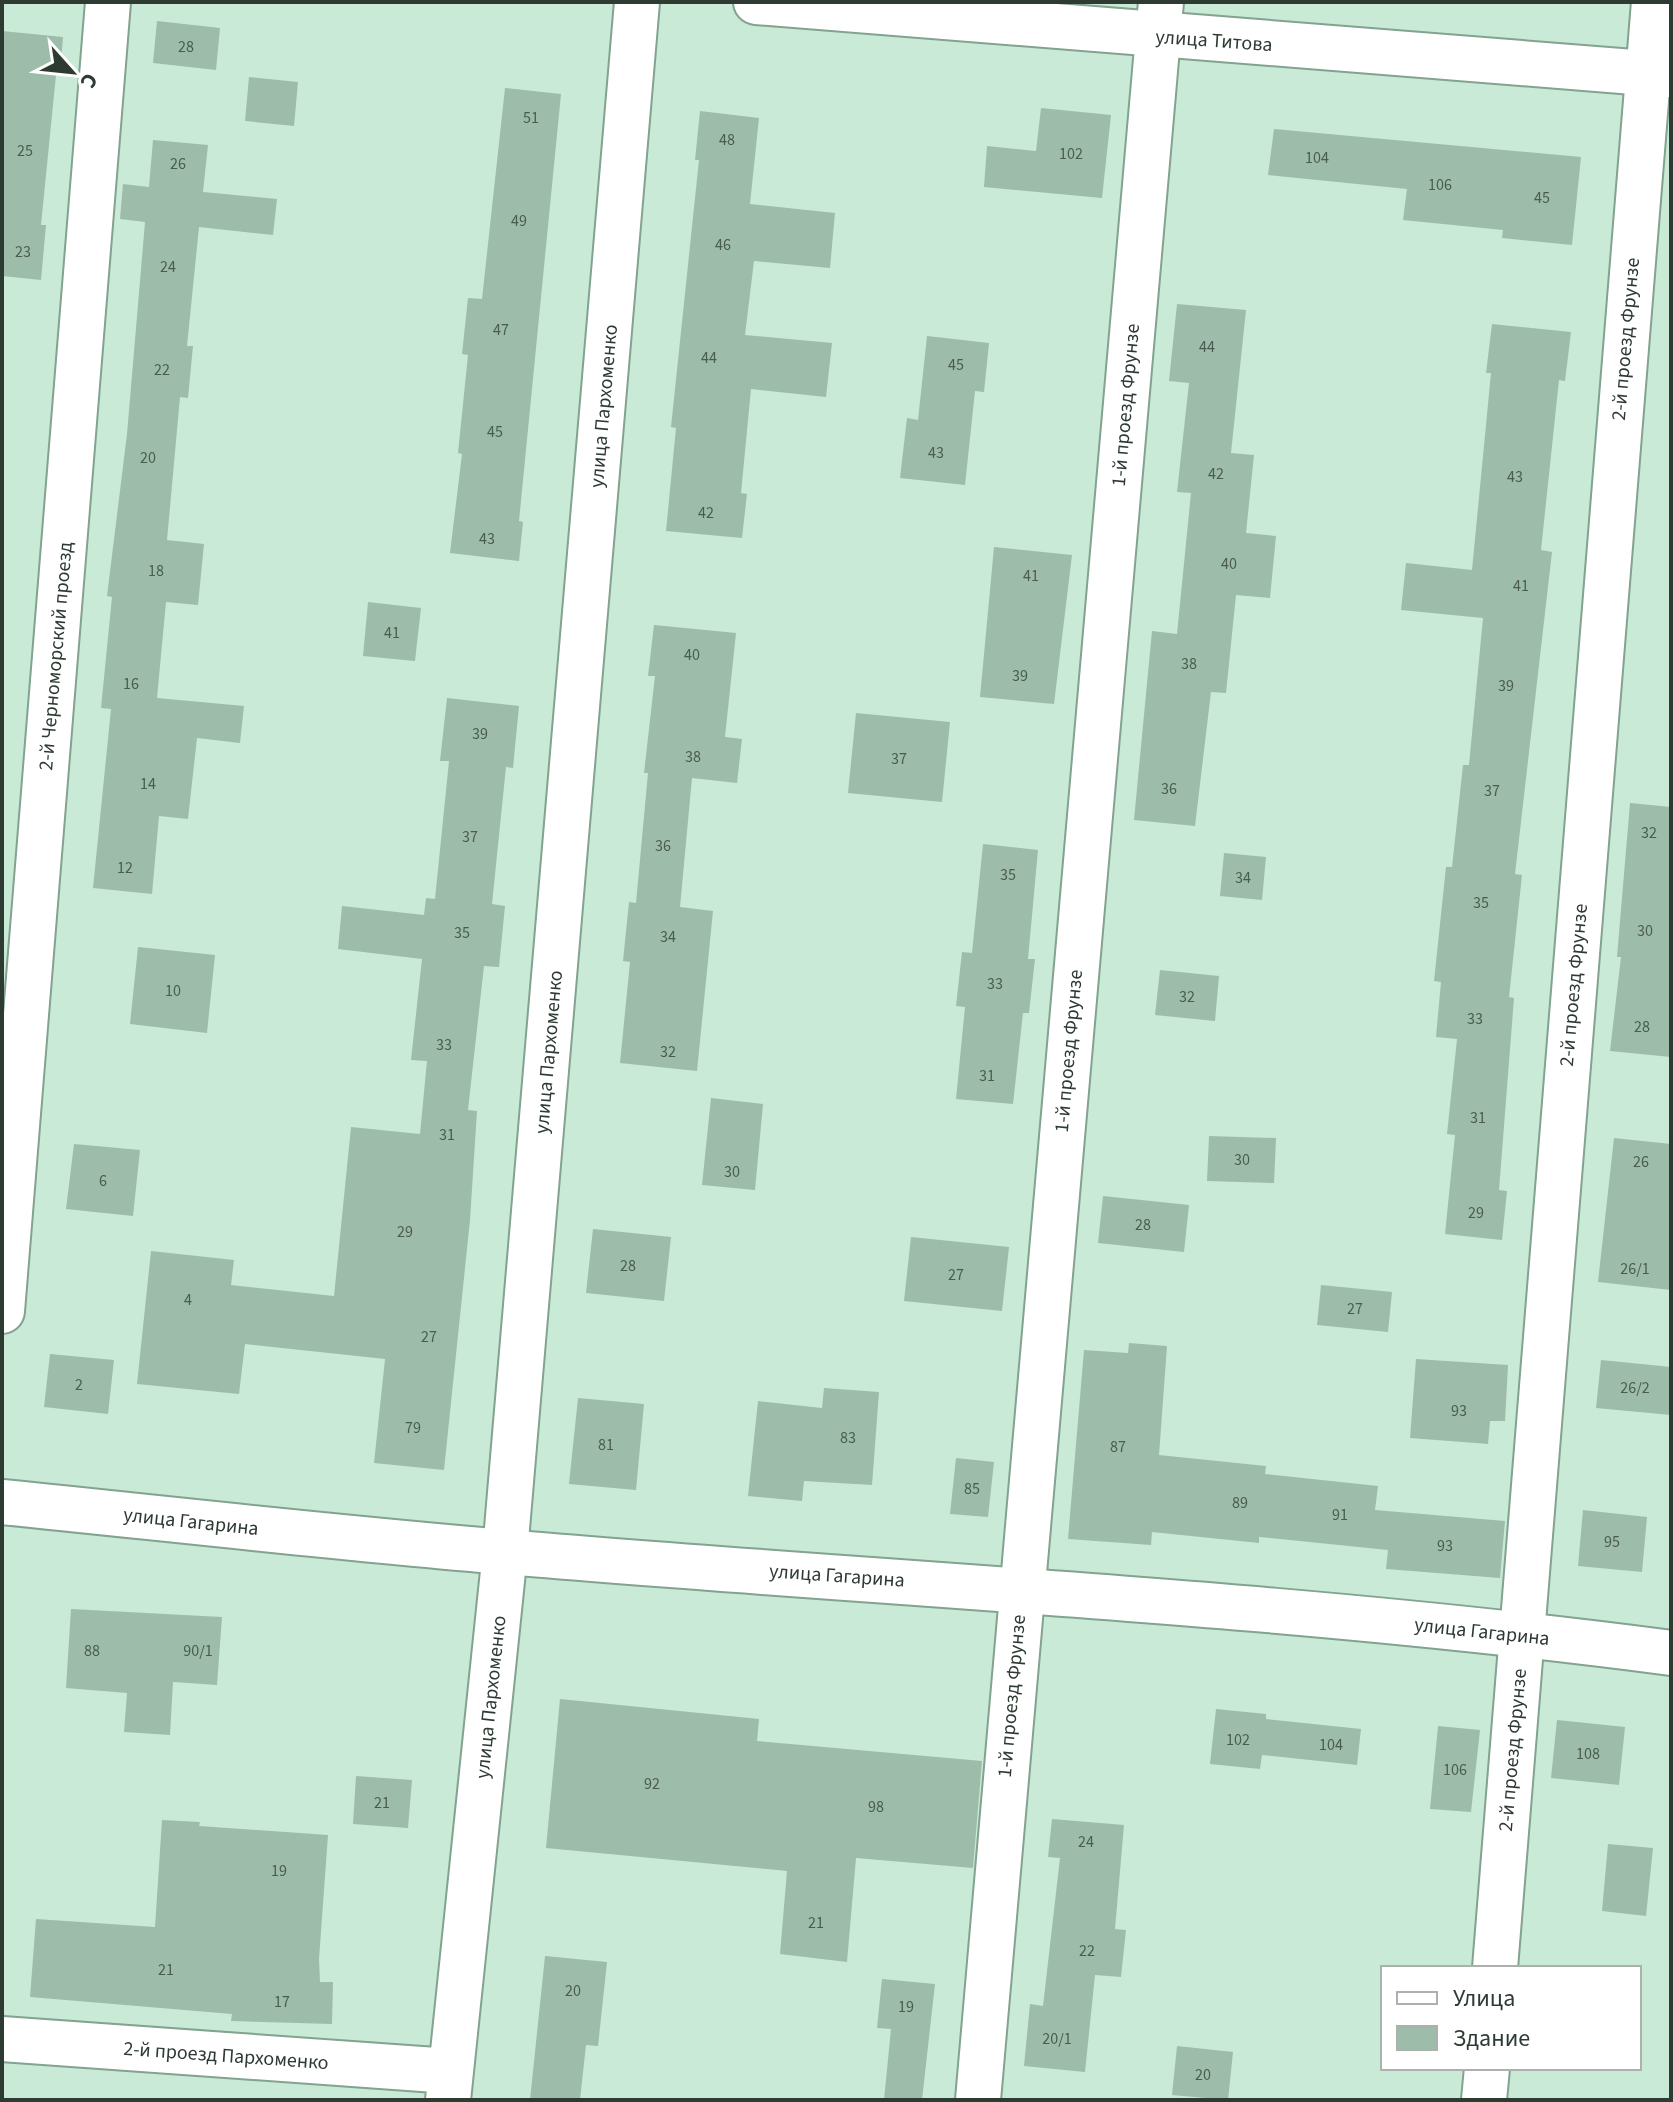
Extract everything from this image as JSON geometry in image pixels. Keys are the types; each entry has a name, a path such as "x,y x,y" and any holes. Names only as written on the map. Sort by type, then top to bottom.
{"street":[{"name":"2-й Черноморский проезд","path":"2,1311 108,2"},
{"name":"улица Пархоменко","path":"449,2086 505,1552 637,2"},
{"name":"улица Титова","path":"756,2 1159,19 1658,74"},
{"name":"2-й проезд Фрунзе","path":"1495,1966 1658,74 1654,2"},
{"name":"1-й проезд Фрунзе","path":"978,2100 1020,1588 1159,19"},
{"name":"улица Гагарина","path":"2,1502 505,1552 1020,1588 1522,1633 1671,1653"},
{"name":"2-й проезд Пархоменко","path":"2,2039 449,2086"},
{"path":"1484,2100 1487,2070"}],"building":[{"path":"157,21 220,28 216,70 153,63"},
{"path":"2,31 63,37 60,75 56,75 41,225 46,225 41,280 2,276"},
{"path":"249,77 298,82 294,126 245,121"},
{"path":"505,88 561,94 519,521 523,522 519,561 450,553 462,454 458,453 468,355 462,354 468,298 482,299"},
{"path":"1041,108 1111,115 1102,198 984,187 987,146 1036,151"},
{"path":"700,111 759,118 750,204 835,213 830,268 754,261 745,335 832,343 826,397 751,389 741,493 747,494 742,538 666,531 676,428 671,427 699,160 695,160"},
{"path":"1274,129 1581,157 1572,245 1502,238 1503,230 1403,220 1407,189 1268,175"},
{"path":"153,140 208,145 203,192 277,199 273,235 199,227 187,346 193,346 188,398 180,397 167,540 204,544 198,605 166,602 157,698 244,706 240,743 197,738 188,819 159,816 152,894 93,888 111,709 101,708 112,597 107,596 127,434 145,222 120,219 123,184 149,187"},
{"path":"1177,304 1246,310 1231,453 1254,455 1246,533 1276,536 1270,598 1236,595 1226,693 1211,692 1195,826 1134,820 1152,631 1177,634 1191,493 1177,492 1189,383 1169,381"},
{"path":"1492,324 1571,332 1565,381 1559,380 1541,550 1552,552 1515,874 1522,875 1509,997 1514,998 1499,1190 1507,1191 1502,1240 1445,1234 1455,1135 1447,1134 1457,1039 1436,1037 1441,982 1434,981 1446,867 1452,867 1463,765 1469,765 1483,618 1401,610 1406,563 1472,570 1491,373 1486,373"},
{"path":"927,336 989,343 984,392 975,391 965,485 900,478 907,418 918,420"},
{"path":"994,547 1072,555 1054,704 980,697"},
{"path":"368,602 421,608 415,661 363,656"},
{"path":"654,625 736,633 725,737 742,739 737,783 692,778 680,907 713,911 697,1071 620,1063 630,962 623,961 629,902 636,903 648,773 644,773 655,676 648,676"},
{"path":"447,698 519,706 513,768 506,767 492,904 505,906 499,967 484,966 468,1110 477,1111 470,1220 444,1470 374,1463 385,1359 245,1344 239,1394 137,1384 151,1251 234,1260 231,1285 334,1296 351,1127 420,1134 427,1061 411,1060 422,959 338,949 342,906 424,915 426,898 435,899 449,761 440,761"},
{"path":"856,713 950,722 942,802 848,793"},
{"path":"1630,803 1671,807 1671,1057 1610,1051 1621,957 1617,957"},
{"path":"983,844 1038,850 1028,959 1035,959 1029,1013 1023,1013 1013,1104 956,1099 965,1007 956,1006 962,952 972,953"},
{"path":"1224,853 1266,857 1262,900 1220,896"},
{"path":"138,947 215,955 207,1033 130,1024"},
{"path":"1160,970 1219,976 1215,1021 1155,1015"},
{"path":"711,1098 763,1104 755,1190 702,1185"},
{"path":"1209,1136 1276,1138 1274,1183 1207,1181"},
{"path":"1614,1138 1671,1144 1671,1290 1598,1282"},
{"path":"74,1144 140,1150 133,1216 66,1209"},
{"path":"1103,1196 1189,1205 1184,1252 1098,1243"},
{"path":"593,1229 671,1237 664,1301 586,1293"},
{"path":"911,1237 1009,1247 1002,1311 904,1301"},
{"path":"1321,1285 1392,1292 1388,1332 1317,1325"},
{"path":"1129,1343 1167,1346 1159,1455 1266,1466 1265,1474 1378,1486 1375,1510 1505,1521 1500,1578 1386,1569 1388,1550 1259,1537 1259,1543 1152,1532 1151,1545 1068,1539 1084,1350 1128,1353"},
{"path":"50,1354 114,1360 108,1414 44,1407"},
{"path":"1416,1359 1508,1365 1505,1421 1490,1421 1488,1444 1410,1438"},
{"path":"1601,1360 1671,1367 1671,1415 1596,1408"},
{"path":"824,1388 879,1392 872,1485 804,1481 802,1501 748,1496 758,1401 822,1408"},
{"path":"578,1398 644,1404 636,1490 569,1484"},
{"path":"956,1458 994,1462 988,1517 950,1514"},
{"path":"1583,1510 1647,1517 1642,1572 1578,1566"},
{"path":"71,1609 222,1617 217,1685 173,1682 170,1735 124,1732 127,1693 66,1688"},
{"path":"560,1699 759,1719 757,1741 982,1761 973,1868 856,1858 847,1962 780,1954 787,1871 546,1848"},
{"path":"1216,1709 1266,1714 1266,1719 1361,1729 1357,1765 1262,1755 1260,1769 1210,1764"},
{"path":"1557,1720 1625,1727 1619,1785 1551,1778"},
{"path":"1438,1726 1480,1730 1471,1812 1430,1809"},
{"path":"356,1776 412,1780 408,1828 353,1824"},
{"path":"1052,1819 1124,1825 1115,1929 1126,1930 1121,1977 1095,1975 1085,2072 1024,2066 1030,2004 1043,2006 1060,1858 1048,1857"},
{"path":"162,1820 200,1822 199,1826 328,1835 319,1959 320,1982 333,1982 332,2024 231,2021 232,2014 30,1997 36,1919 155,1927"},
{"path":"1608,1844 1653,1848 1646,1916 1602,1911"},
{"path":"545,1956 607,1962 598,2046 586,2045 580,2100 530,2100"},
{"path":"882,1979 935,1984 922,2100 884,2100 891,2029 877,2028"},
{"path":"1177,2046 1233,2052 1228,2100 1172,2095"}]}
